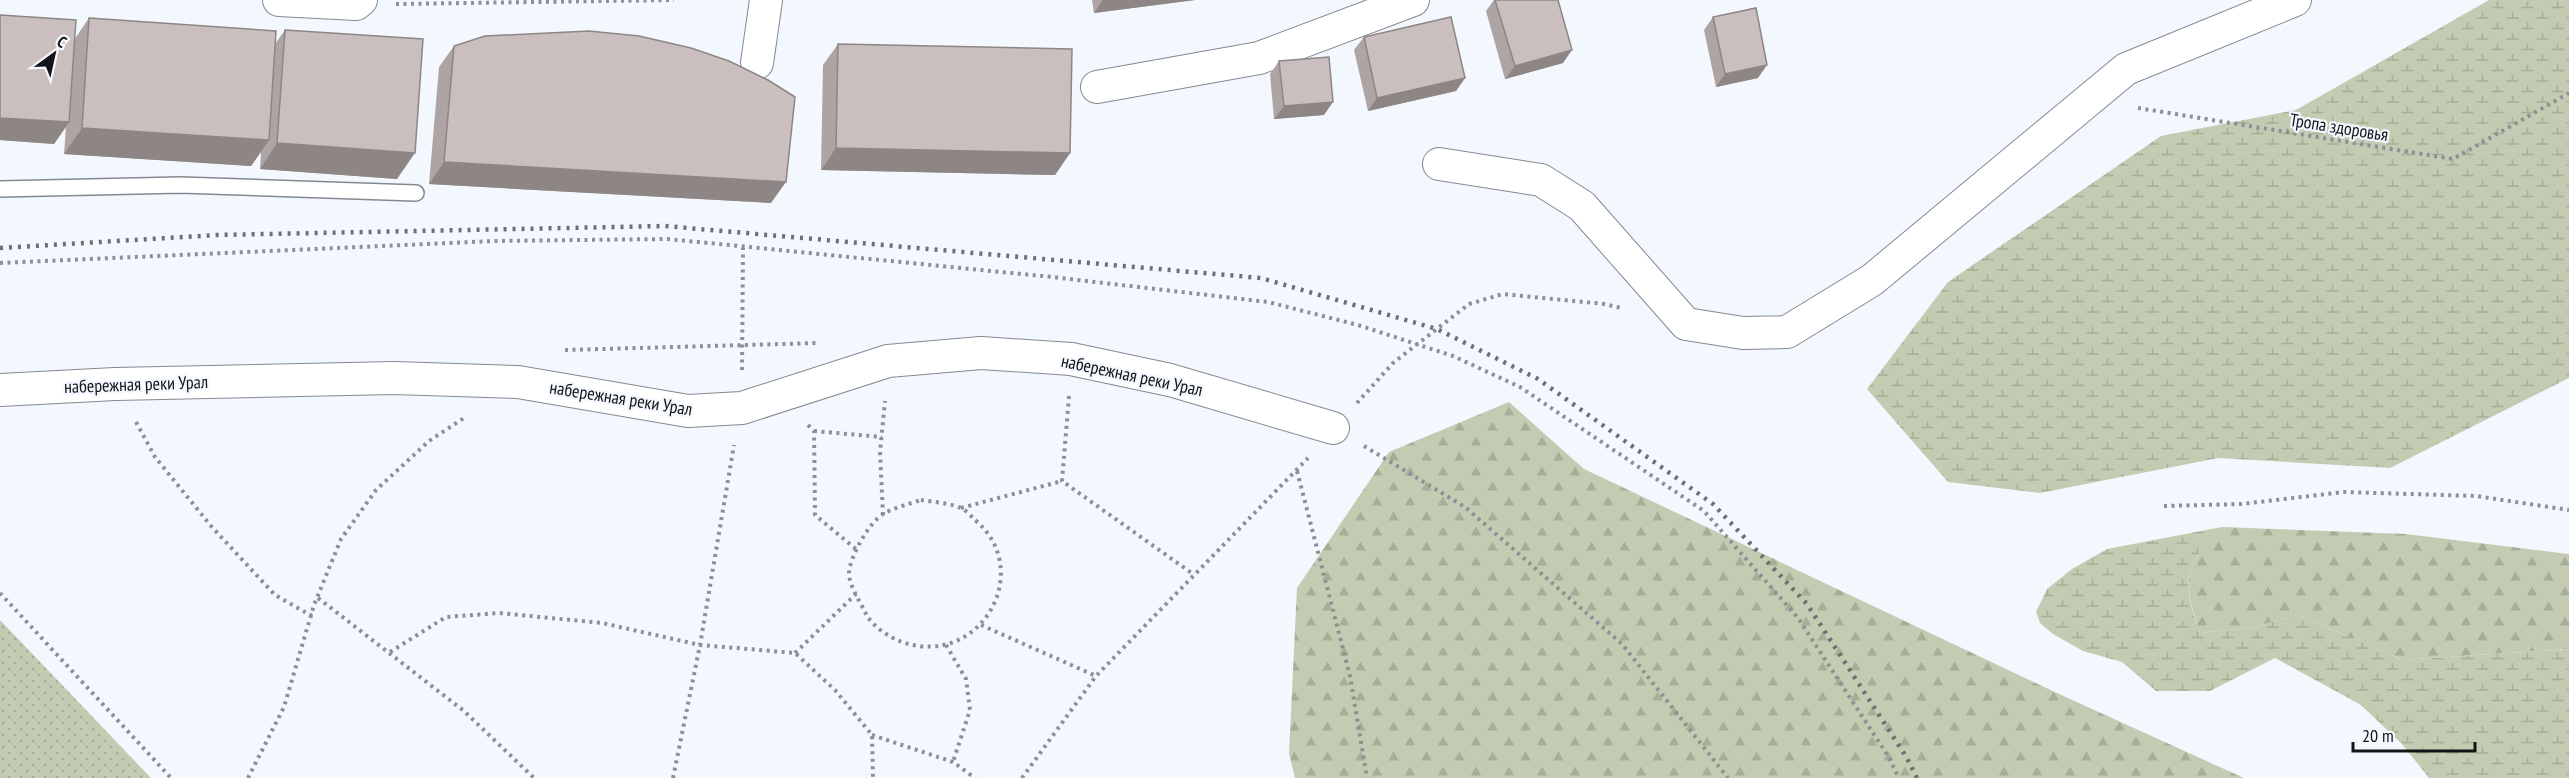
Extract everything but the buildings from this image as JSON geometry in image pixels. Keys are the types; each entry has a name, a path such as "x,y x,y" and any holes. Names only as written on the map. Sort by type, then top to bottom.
{"street":[{"path":"279,0 358,2"},
{"path":"757,63 766,0"},
{"path":"1097,87 1259,58 1413,0"},
{"path":"1439,164 1540,180 1582,206 1686,324 1743,333 1787,332 1872,279 2126,69 2295,0"},
{"name":"набережная реки Урал","path":"0,390 115,384 394,378 518,382 688,411 742,408 888,361 981,353 1071,359 1170,380 1334,428"}],"lane":[{"path":"0,189 181,185 416,193"}],"path":[{"path":"358,2 674,0"},
{"name":"Тропа здоровья","path":"2088,100 2453,159 2569,93"},
{"path":"673,778 700,645 742,408 743,248"},
{"path":"1022,778 1096,676 1193,574 1297,471 1394,363 1469,304 1503,294 1604,304 1624,309"},
{"path":"1062,481 1071,359"},
{"path":"883,514 882,437 888,361"},
{"path":"115,384 155,457 211,526 276,595 312,616"},
{"path":"780,396 814,431 882,437"},
{"path":"248,778 284,706 318,598 341,539 376,490 429,441 468,415"},
{"path":"1334,428 1465,507 1622,644 1728,778"},
{"path":"814,431 816,515 857,550"},
{"path":"1297,471 1350,676 1367,778"},
{"path":"961,508 987,530 1000,561 998,595 981,625 965,637 946,645 918,647 891,638 869,620 849,573 867,531 883,514 921,500 961,508 1062,481"},
{"path":"1062,481 1193,574"},
{"path":"2164,506 2242,504 2344,492 2476,496 2569,510"},
{"path":"0,593 171,778"},
{"path":"795,653 856,594"},
{"path":"318,598 464,711 534,778"},
{"path":"390,652 446,617 499,613 602,623 700,645 795,653 835,690 872,735 953,762 975,778"},
{"path":"981,625 1096,676"},
{"path":"946,645 966,679 970,710 953,762"},
{"path":"872,735 873,778"}],"green space":[{"path":"2489,0 2569,0 2569,378 2390,468 2218,458 2040,493 1948,482 1867,389 1948,282 2161,136 2296,110"},
{"path":"1509,402 1584,469 2059,694 2244,778 1295,778 1289,753 1297,588 1389,452"},
{"path":"2222,527 2406,534 2569,554 2569,649 2403,660 2298,615 2250,628 2200,633 2190,600 2190,575 2200,552"},
{"path":"2222,527 2200,552 2190,575 2190,601 2200,633 2250,628 2298,615 2403,660 2569,649 2569,778 2429,778 2402,744 2361,705 2275,658 2210,691 2156,691 2122,662 2083,651 2053,634 2040,623 2036,612 2047,589 2072,569 2107,549"},
{"path":"0,620 151,778 0,778"}],"railway":[{"path":"0,248 217,235 665,226 1261,278 1437,329 1538,379 1713,504 1807,604 1907,758 1917,778"}]}
